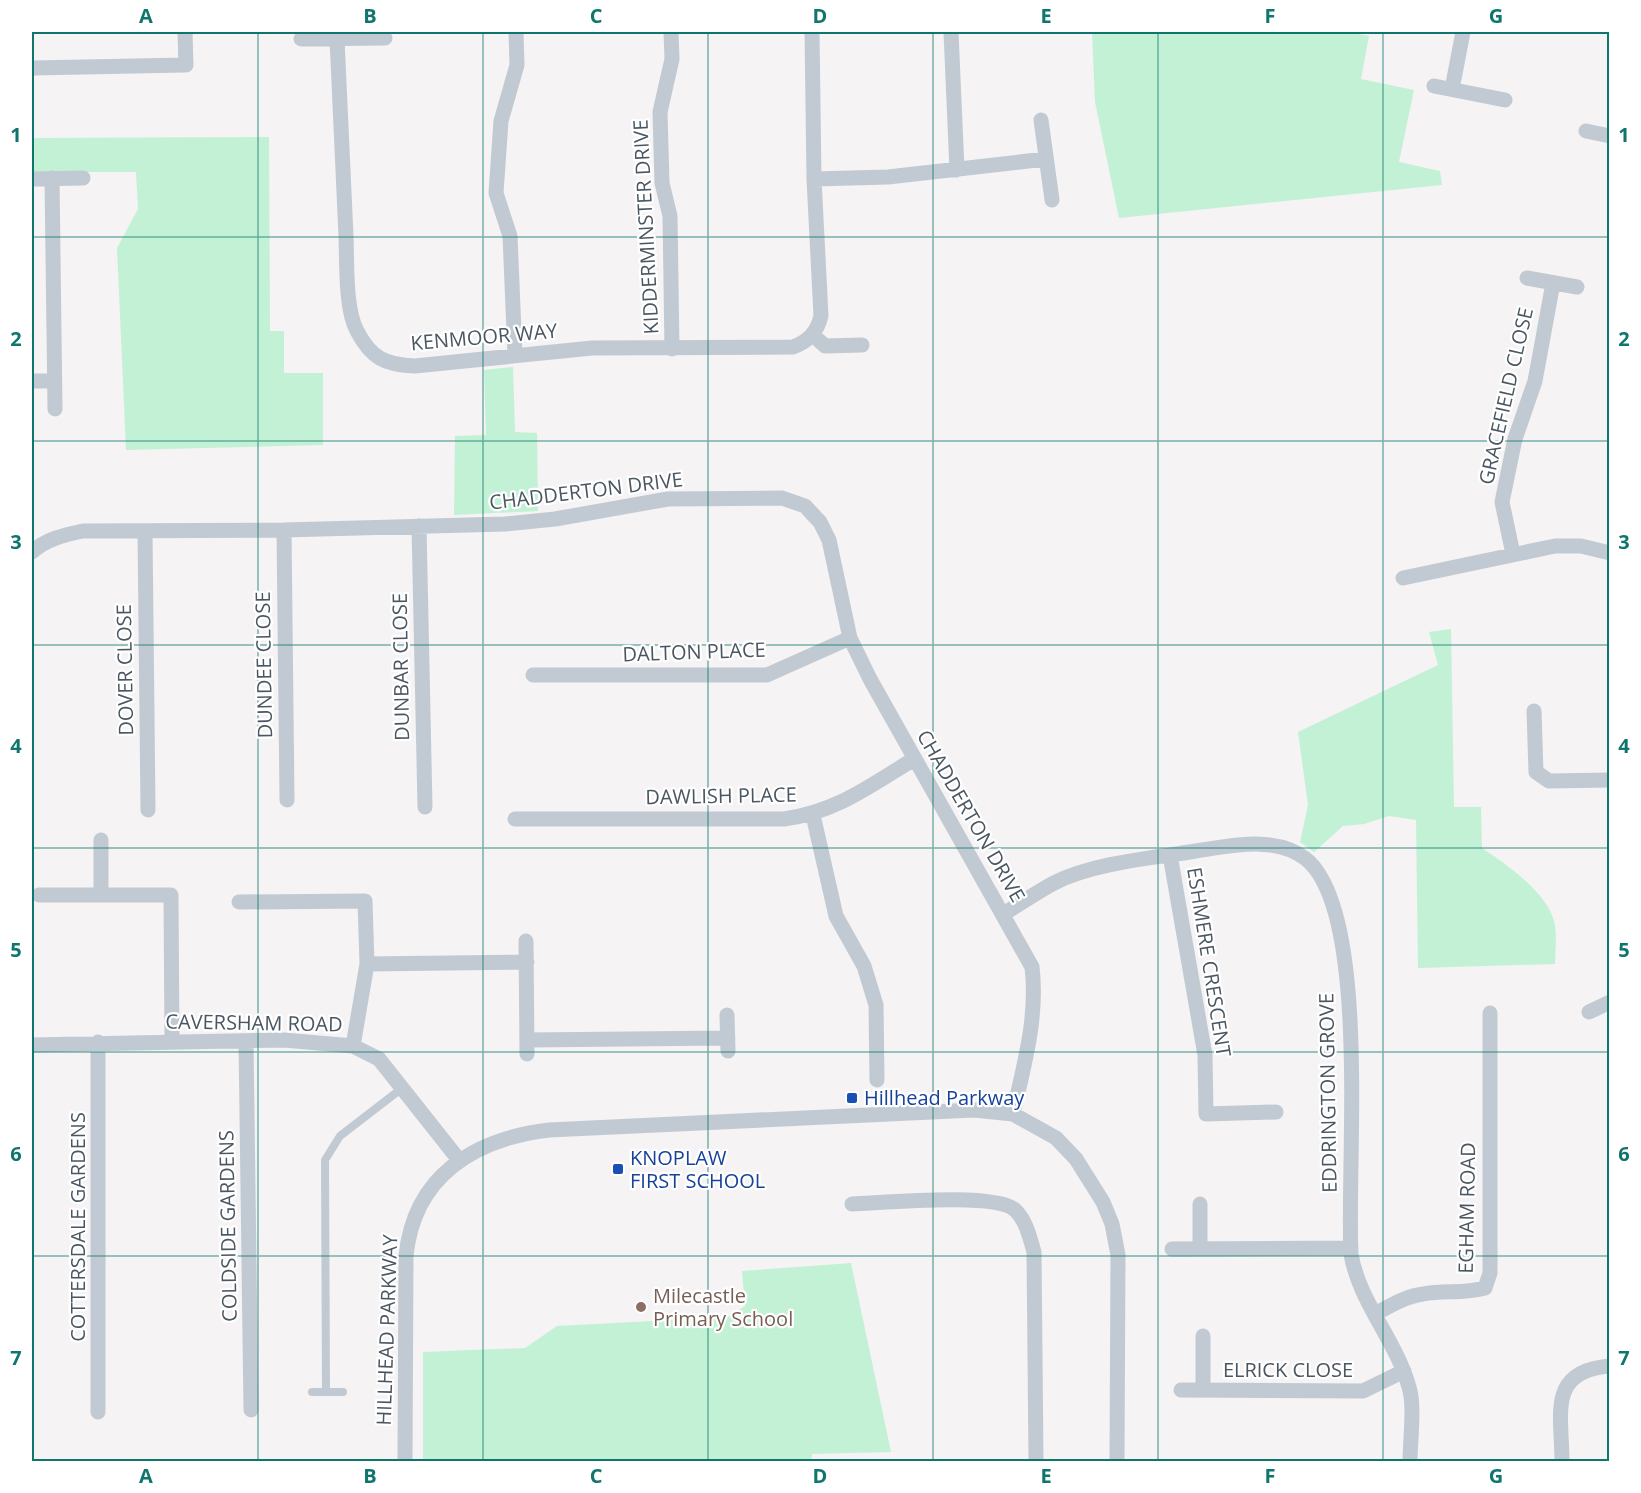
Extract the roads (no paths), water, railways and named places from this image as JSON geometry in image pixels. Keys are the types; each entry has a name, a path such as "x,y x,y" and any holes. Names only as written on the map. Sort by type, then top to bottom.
{"street":[{"path":"32,68 186,65 185,32"},
{"path":"515,355 510,236 496,193 501,121 517,65 516,32"},
{"name":"KIDDERMINSTER DRIVE","path":"671,32 672,59 660,112 662,183 670,216 672,349"},
{"path":"812,32 814,179 821,316 813,335 825,346 862,345"},
{"path":"951,32 957,170"},
{"path":"1452,89 1463,32"},
{"path":"301,39 385,38"},
{"name":"KENMOOR WAY","path":"337,39 351,308 356,330 375,357 395,366 415,366 592,348 793,347 805,342 813,335"},
{"path":"1434,86 1505,100"},
{"path":"1041,120 1052,200"},
{"path":"1586,131 1610,136"},
{"path":"814,179 888,177 1046,159"},
{"path":"52,178 55,409"},
{"path":"32,179 83,178"},
{"name":"GRACEFIELD CLOSE","path":"1527,278 1577,287"},
{"name":"GRACEFIELD CLOSE","path":"1513,554 1502,502 1515,439 1535,381 1553,283"},
{"path":"32,381 53,381"},
{"name":"CHADDERTON DRIVE","path":"32,552 39,545 83,531 284,530 505,524 555,519 668,499 782,498 805,506 820,522 829,540 850,638 914,759 1032,967 1035,995 1031,1032 1013,1114"},
{"name":"DUNBAR CLOSE","path":"419,526 426,807"},
{"name":"DUNDEE CLOSE","path":"284,530 287,800"},
{"name":"DOVER CLOSE","path":"145,531 148,810"},
{"path":"1403,578 1555,546 1581,546 1610,553"},
{"name":"DALTON PLACE","path":"533,675 767,675 850,638"},
{"path":"1534,711 1536,771 1549,781 1610,780"},
{"name":"DAWLISH PLACE","path":"515,819 784,819 813,815 843,803 914,759"},
{"path":"813,815 836,916 864,966 876,1005 877,1080"},
{"path":"101,840 101,895"},
{"name":"EDDRINGTON GROVE","path":"1003,914 1055,882 1090,870 1238,845 1278,845 1305,858 1322,878 1332,901 1343,953 1351,1023 1351,1248 1356,1276 1404,1371 1410,1389 1410,1461"},
{"name":"ESHMERE CRESCENT","path":"1170,855 1205,1055 1206,1114 1276,1112"},
{"path":"39,896 171,895 172,1042"},
{"path":"239,902 365,901 367,964 353,1046"},
{"path":"526,940 527,1047 728,1044 727,1015"},
{"path":"367,964 527,962"},
{"path":"1589,1012 1610,1002"},
{"name":"EGHAM ROAD","path":"1375,1314 1401,1300 1424,1294 1465,1294 1485,1288 1488,1281 1490,1273 1490,1013"},
{"name":"CAVERSHAM ROAD","path":"32,1045 284,1040 353,1046 379,1059 459,1161"},
{"name":"COLDSIDE GARDENS","path":"246,1041 251,1410"},
{"name":"COTTERSDALE GARDENS","path":"98,1042 98,1412"},
{"name":"HILLHEAD PARKWAY","path":"405,1461 408,1230 436,1182 459,1161 484,1145 515,1134 549,1130 974,1110 1013,1114 1056,1138 1076,1158 1093,1181 1113,1224 1118,1255 1117,1461"},
{"path":"852,1204 988,1200 1015,1209 1026,1227 1034,1252 1036,1461"},
{"path":"1200,1204 1200,1248"},
{"path":"1172,1249 1351,1248"},
{"name":"ELRICK CLOSE","path":"1203,1336 1203,1390"},
{"path":"1562,1461 1564,1389 1570,1378 1581,1371 1610,1366"},
{"name":"ELRICK CLOSE","path":"1181,1390 1363,1391 1404,1371"}],"lane":[{"path":"326,1392 325,1160 340,1136 401,1089"},
{"path":"312,1392 343,1392"}],"place":[{"name":"Hillhead Parkway","path":"852,1098"},
{"name":"KNOPLAW FIRST SCHOOL","path":"618,1169"},
{"name":"Milecastle Primary School","path":"641,1307"}]}
